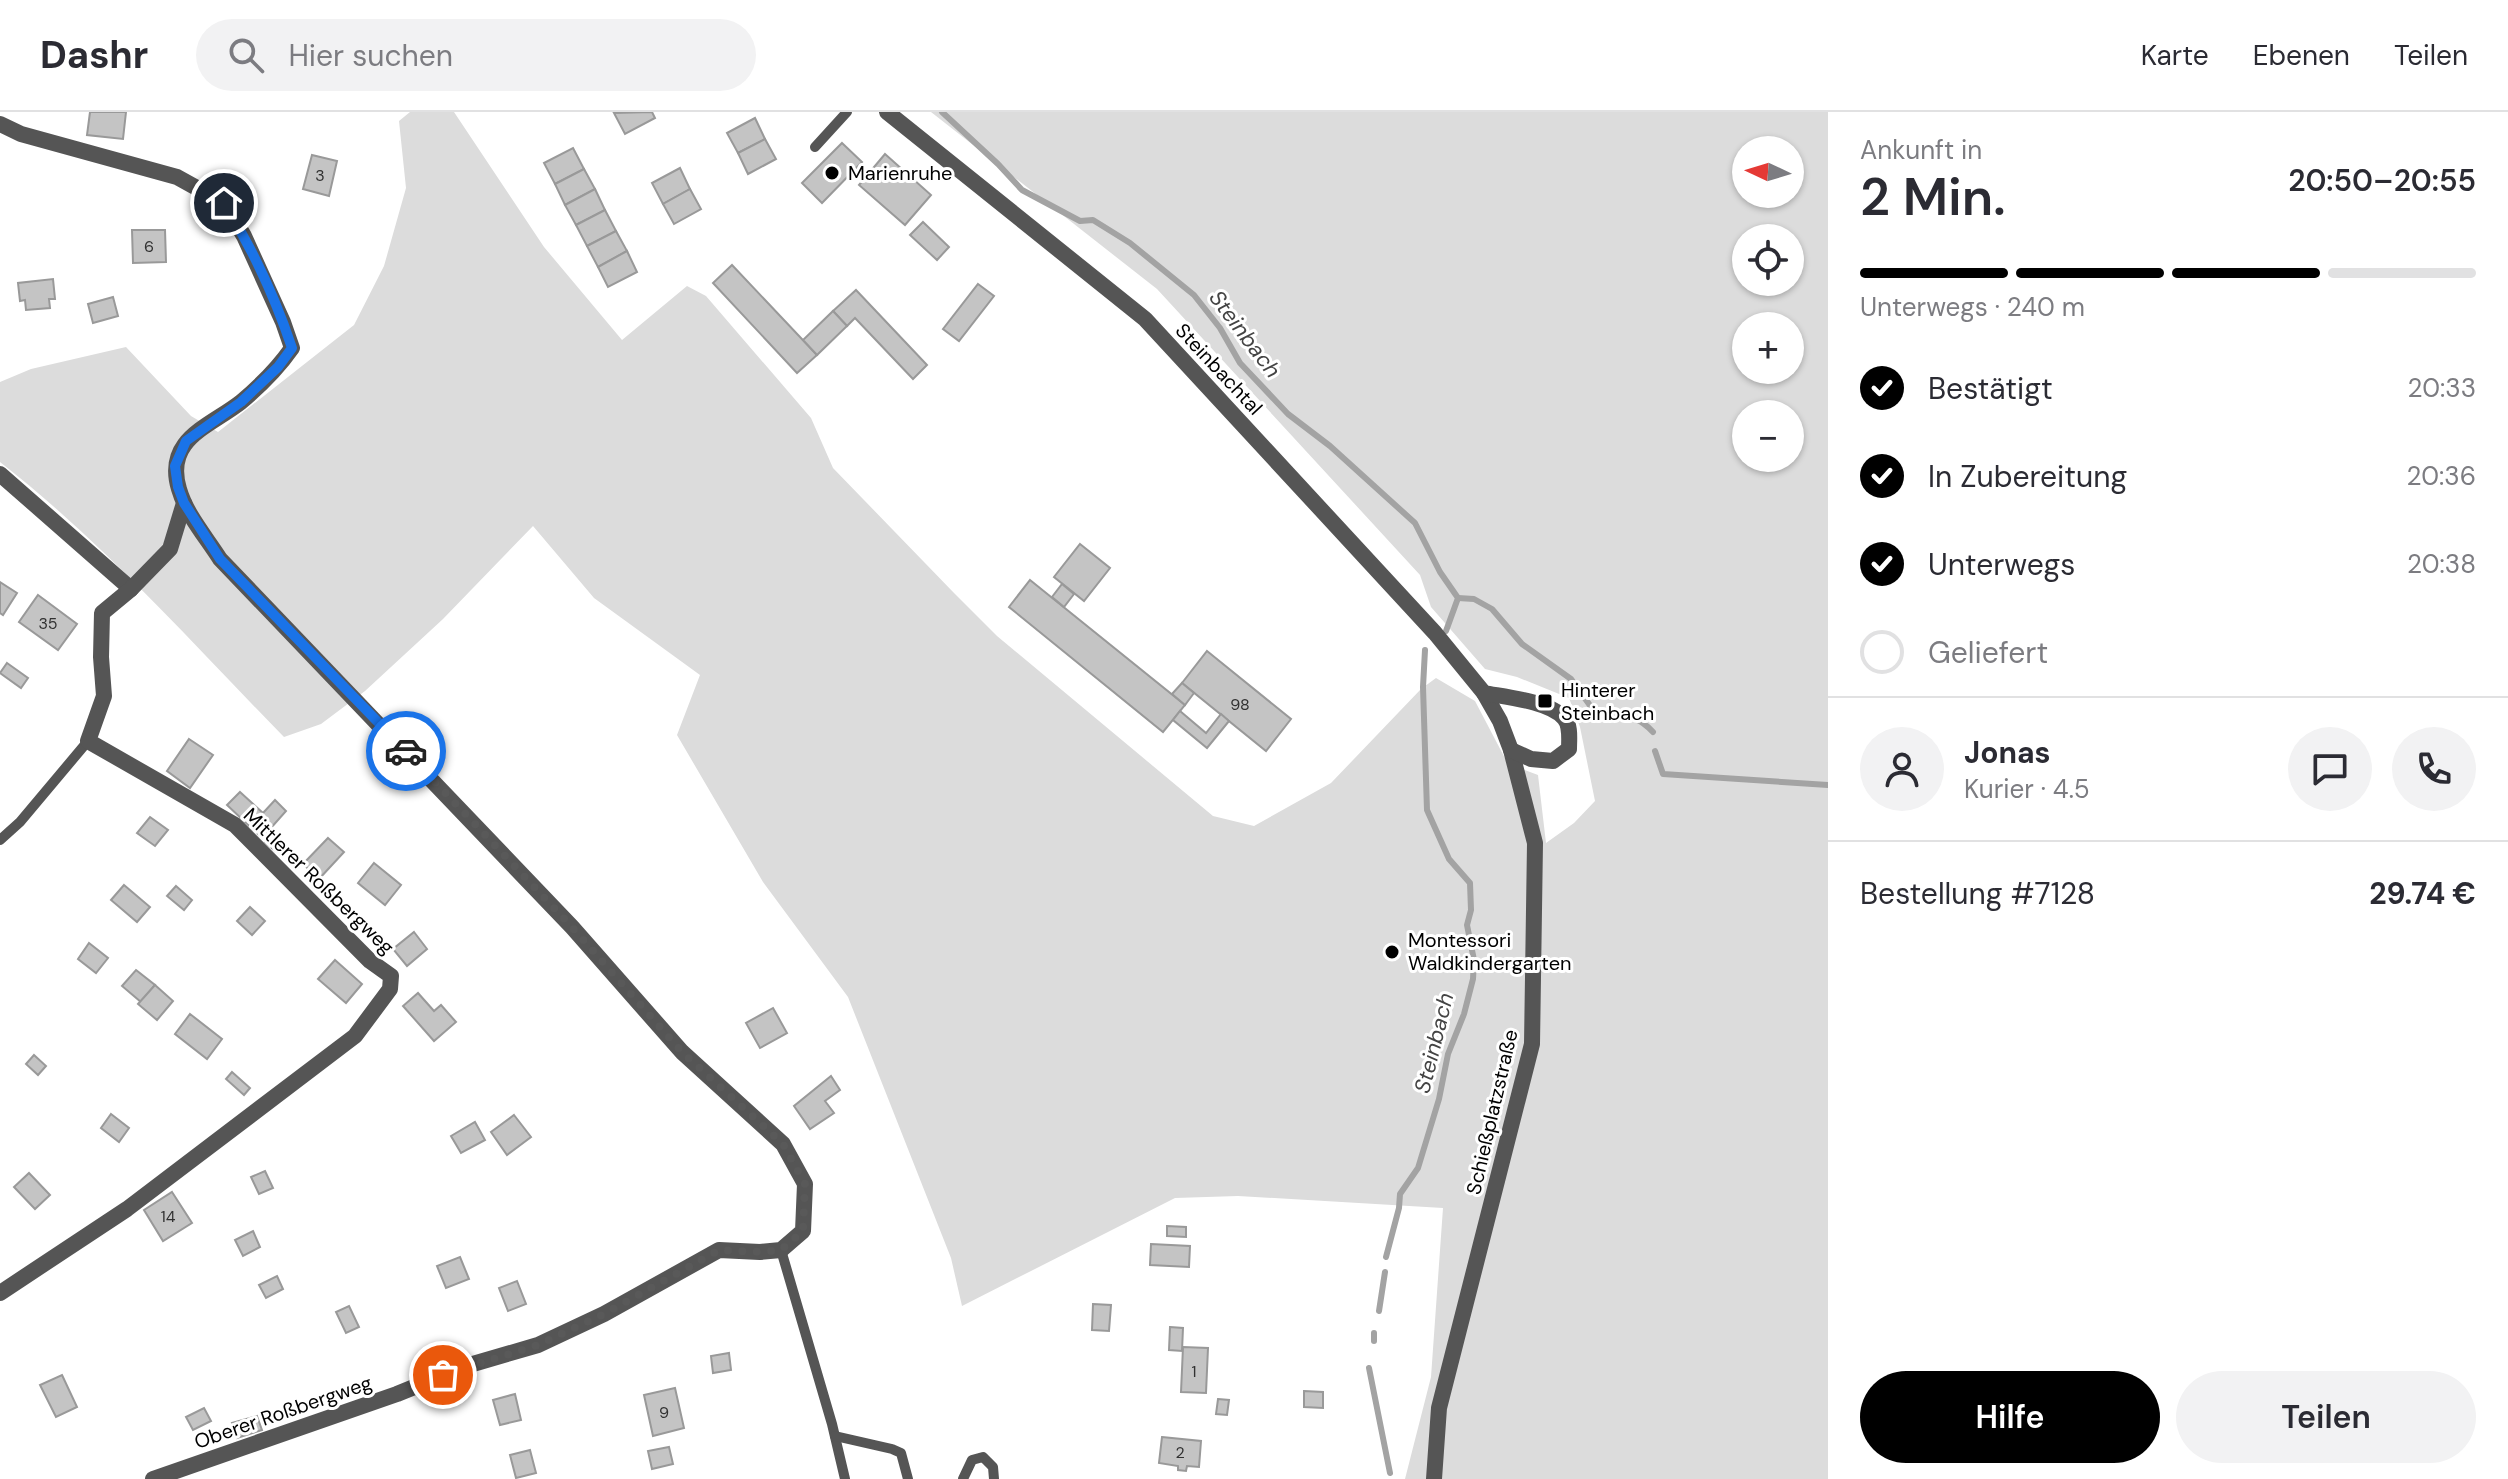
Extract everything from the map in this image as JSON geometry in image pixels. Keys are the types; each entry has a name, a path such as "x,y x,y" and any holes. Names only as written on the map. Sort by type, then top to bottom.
{"street":[{"name":"Steinbachtal","path":"887,112 1145,319 1435,633 1484,693 1500,721 1511,750"},
{"path":"0,124 21,134 177,177 224,203 244,236 292,348 278,367 241,402 196,432 178,455 175,466 184,503 220,559 572,927 682,1052 783,1144 805,1184 803,1231 781,1250"},
{"path":"0,474 131,589"},
{"path":"88,741 104,696 102,613 170,549 184,503"},
{"path":"1484,693 1544,706 1565,718 1569,749 1553,761 1531,759 1511,750"},
{"name":"Mittlerer Roßbergweg","path":"0,1293 127,1209 355,1036 390,989 391,976 370,961 235,825 88,741"},
{"name":"Schießplatzstraße","path":"1434,1479 1439,1408 1532,1044 1535,843 1511,750"},
{"name":"Oberer Roßbergweg","path":"153,1479 397,1394 466,1366 538,1345 604,1314 719,1250 781,1250"}],"lane":[{"path":"815,147 847,112"},
{"path":"0,840 20,822 88,741"},
{"path":"781,1250 845,1479"},
{"path":"835,1436 901,1453 908,1479"},
{"path":"963,1479 972,1460 983,1457 993,1467 994,1479"}],"shaded area":[{"path":"410,112 454,112 544,247 622,340 687,286 706,296 811,418 833,468 955,594 997,636 1213,816 1254,826 1331,783 1421,689 1436,678 1475,701 1508,764 1538,775 1546,843 1574,823 1595,801 1580,727 1569,698 1517,677 1485,669 1431,607 1420,575 1157,289 931,112 1828,112 1828,1479 1405,1479 1431,1377 1443,1208 1238,1196 1175,1198 962,1306 951,1258 848,997 763,882 677,735 700,675 594,598 533,526 443,619 365,691 321,724 284,737 111,560 0,462 0,382 31,369 126,347 191,416 218,432 354,325 384,266 406,188 399,121"}],"building":[{"path":"90,112 126,112 123,139 87,135"},
{"path":"652,112 655,118 625,134 614,113"},
{"path":"755,118 765,139 738,153 727,133"},
{"path":"765,139 776,159 748,174 738,153"},
{"name":"Marienruhe","path":"842,143 862,162 822,203 802,183"},
{"path":"573,148 584,169 555,184 544,163"},
{"path":"885,154 931,195 905,225 859,185"},
{"path":"312,155 337,161 329,196 303,189"},
{"path":"680,168 690,189 663,204 652,183"},
{"path":"584,169 595,189 565,205 555,184"},
{"path":"595,189 605,210 576,225 565,205"},
{"path":"690,189 701,209 674,224 663,204"},
{"path":"605,210 616,231 587,246 576,225"},
{"path":"923,222 949,247 937,260 910,235"},
{"path":"132,230 165,230 166,262 133,263"},
{"path":"616,231 627,251 598,267 587,246"},
{"path":"627,251 637,272 608,287 598,267"},
{"path":"732,265 817,355 797,373 713,283"},
{"path":"53,279 55,299 49,299 50,308 26,310 25,300 20,301 18,283"},
{"path":"978,284 994,296 959,341 943,329"},
{"path":"856,290 927,365 913,379 855,318 847,326 833,311"},
{"path":"113,297 118,316 93,323 88,304"},
{"path":"833,311 847,326 817,355 803,340"},
{"path":"1080,544 1110,568 1084,601 1054,577"},
{"path":"1030,580 1185,705 1163,732 1009,607"},
{"path":"0,582 17,593 3,615 0,613"},
{"path":"1062,584 1074,594 1064,607 1052,597"},
{"path":"38,595 77,624 58,650 19,622"},
{"path":"1207,651 1291,719 1266,751 1182,683"},
{"path":"7,663 28,678 21,688 0,673"},
{"path":"1182,683 1194,693 1185,705 1172,694"},
{"path":"1180,711 1206,733 1221,714 1229,721 1207,748 1173,720"},
{"path":"189,739 213,755 190,788 167,771"},
{"path":"240,792 263,813 275,800 286,811 262,838 227,805"},
{"path":"150,817 168,830 155,846 137,833"},
{"path":"273,833 284,842 275,851 265,842"},
{"path":"328,838 344,852 319,879 303,864"},
{"path":"374,863 401,885 385,905 358,883"},
{"path":"124,885 150,907 137,922 111,900"},
{"path":"176,886 192,900 184,910 167,896"},
{"path":"250,907 265,921 252,935 237,921"},
{"path":"414,932 427,949 407,966 393,949"},
{"path":"89,943 108,958 96,973 78,959"},
{"path":"335,960 362,984 346,1003 318,979"},
{"path":"136,970 155,985 141,1002 122,986"},
{"path":"155,985 173,1001 157,1020 138,1004"},
{"path":"418,993 434,1011 441,1005 456,1022 434,1041 403,1006"},
{"path":"773,1008 787,1033 760,1048 746,1023"},
{"path":"190,1014 222,1039 207,1059 175,1034"},
{"path":"34,1055 46,1066 38,1075 26,1064"},
{"path":"232,1072 250,1088 244,1095 226,1079"},
{"path":"831,1076 840,1090 825,1101 834,1113 810,1129 794,1106"},
{"path":"111,1114 129,1128 119,1142 101,1128"},
{"path":"514,1115 531,1137 507,1155 491,1132"},
{"path":"475,1122 485,1140 461,1153 451,1136"},
{"path":"265,1171 273,1188 259,1194 251,1177"},
{"path":"29,1173 50,1195 35,1209 14,1187"},
{"path":"172,1192 192,1223 163,1241 144,1210"},
{"path":"1167,1226 1186,1227 1186,1237 1167,1236"},
{"path":"253,1231 260,1247 243,1256 235,1240"},
{"path":"1151,1244 1190,1246 1189,1267 1150,1265"},
{"path":"460,1257 469,1279 446,1288 437,1266"},
{"path":"277,1276 283,1289 266,1298 259,1285"},
{"path":"517,1281 526,1304 508,1311 499,1288"},
{"path":"1093,1304 1111,1305 1109,1331 1092,1330"},
{"path":"349,1306 359,1327 346,1333 336,1312"},
{"path":"1170,1327 1183,1328 1182,1351 1169,1350"},
{"path":"1183,1347 1208,1348 1206,1393 1181,1392"},
{"path":"729,1353 731,1370 713,1373 711,1356"},
{"path":"62,1375 77,1407 56,1417 40,1385"},
{"path":"675,1388 684,1428 653,1436 644,1395"},
{"path":"1304,1391 1323,1392 1323,1408 1304,1407"},
{"path":"515,1394 521,1420 500,1425 493,1400"},
{"path":"1218,1399 1229,1400 1227,1415 1216,1414"},
{"path":"204,1408 211,1421 193,1430 186,1417"},
{"path":"257,1416 262,1430 237,1438 232,1423"},
{"path":"1162,1437 1201,1441 1199,1467 1187,1466 1186,1471 1178,1470 1178,1466 1159,1463"},
{"path":"669,1447 673,1464 652,1469 648,1451"},
{"path":"530,1450 536,1473 516,1478 510,1455"}],"waterway":[{"name":"Steinbach","path":"942,112 1022,190 1080,221 1093,220 1130,243 1194,295 1220,328 1240,363 1288,414 1330,446 1415,523 1440,572 1458,598 1446,631"},
{"path":"1458,598 1474,599 1492,609 1522,644 1571,679 1594,711 1633,718 1653,732"},
{"name":"Steinbach","path":"1386,1257 1400,1194 1418,1168 1439,1099 1448,1054 1464,1014 1473,979 1474,960 1467,925 1471,910 1470,883 1449,859 1427,810 1423,687 1425,650"},
{"path":"1655,751 1663,774 1828,785"},
{"name":"Steinbach","path":"1379,1311 1385,1272"},
{"name":"Steinbach","path":"1374,1333 1374,1341"},
{"name":"Steinbach","path":"1369,1368 1390,1473"}],"way so far":[{"path":"406,751 572,927 682,1052 783,1144 805,1184 803,1231 781,1250 719,1250 604,1314 538,1345 443,1375"}],"place":[{"name":"Marienruhe","path":"832,173"},
{"name":"Hinterer Steinbach","path":"1545,701"},
{"name":"Montessori Waldkindergarten","path":"1392,952"}],"route":[{"path":"224,203 244,236 292,348 278,367 241,402 186,441 175,466 178,487 184,503 220,559 406,751"}]}
